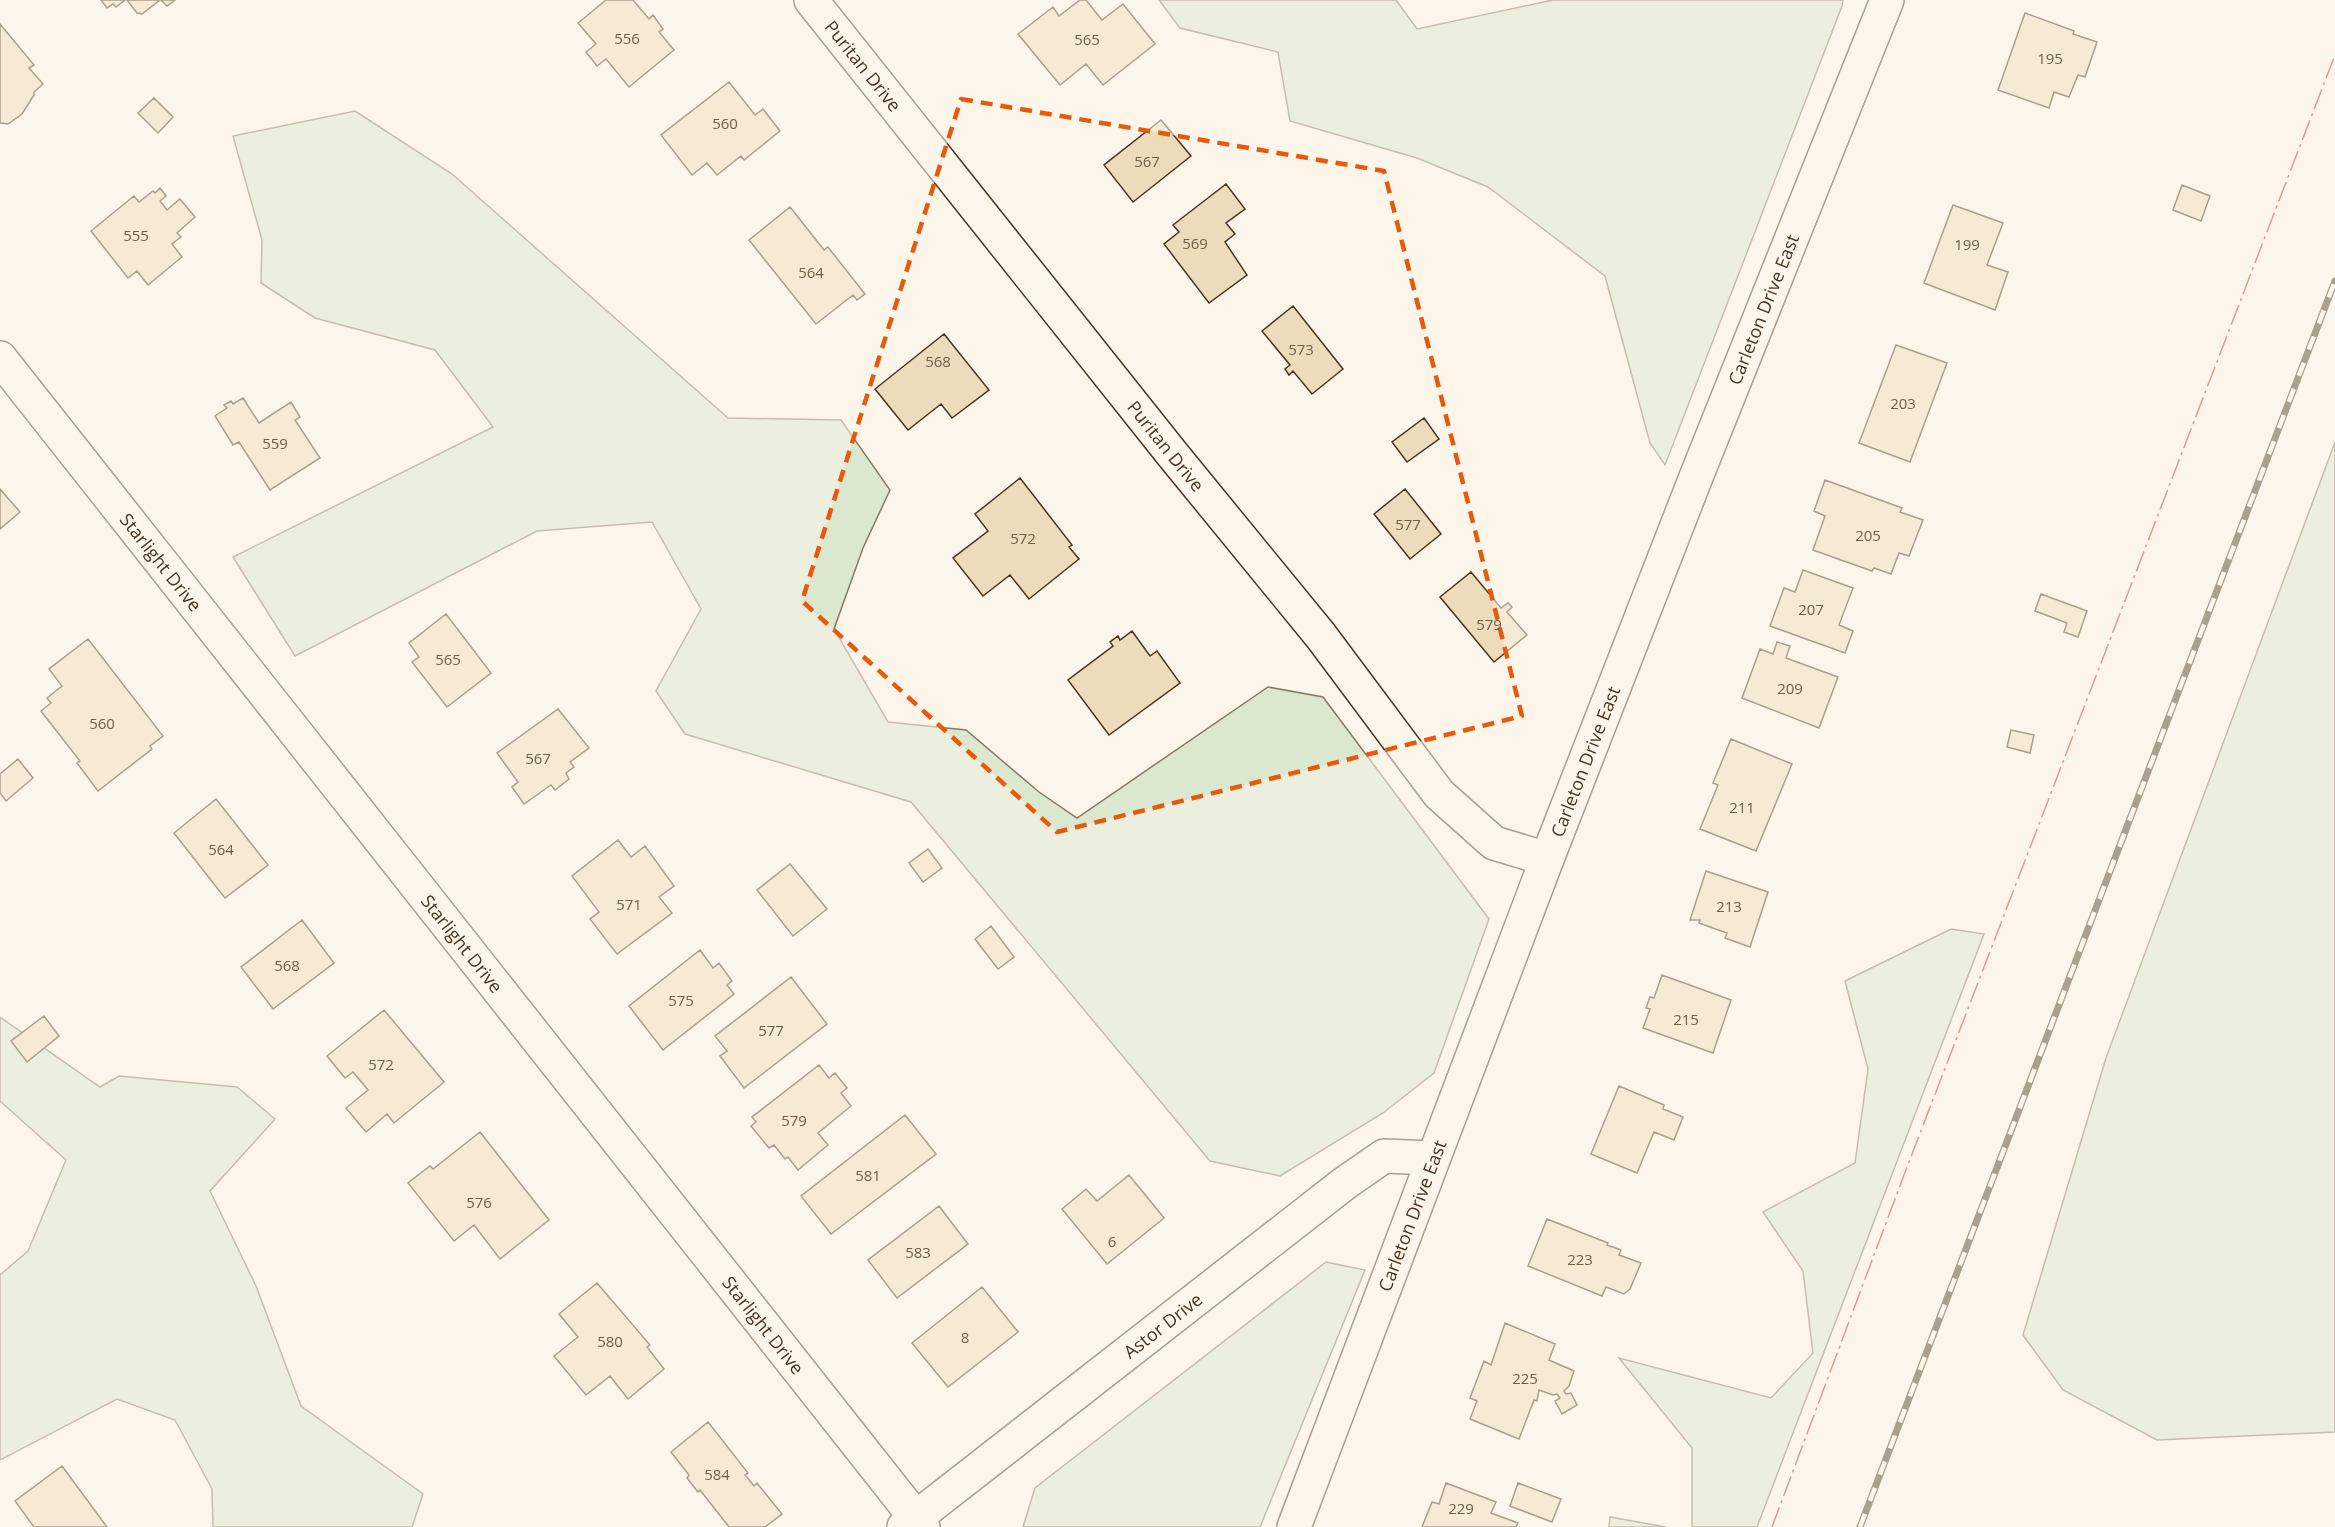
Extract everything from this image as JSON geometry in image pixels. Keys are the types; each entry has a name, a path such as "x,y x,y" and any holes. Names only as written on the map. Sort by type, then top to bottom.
{"street":[{"name":"Puritan Drive","path":"811,0 1165,446 1321,636 1439,794 1494,843 1547,859"},
{"name":"Carleton Drive East","path":"1294,1527 1547,859 1695,477 1887,0"},
{"name":"Starlight Drive","path":"0,358 914,1524"},
{"name":"Astor Drive","path":"914,1524 1336,1190 1384,1156 1433,1158"}],"highlighted area":[{"path":"961,99 1384,171 1522,716 1057,832 802,601"}],"green space":[{"path":"1159,0 1396,0 1417,29 1553,0 1843,0 1665,465 1650,443 1605,276 1488,187 1417,158 1290,121 1278,52 1180,28"},
{"path":"355,111 452,174 728,418 841,420 890,490 863,548 834,629 888,722 966,730 1039,792 1077,818 1268,687 1323,697 1489,919 1434,1073 1383,1113 1280,1176 1210,1161 911,802 685,734 656,691 701,609 652,522 537,531 295,656 233,557 493,427 435,350 315,318 261,283 262,240 233,136"},
{"path":"2335,442 2335,1432 2157,1440 2063,1390 2023,1335 2106,1058"},
{"path":"1951,929 1984,934 1757,1527 1692,1527 1692,1448 1619,1358 1771,1398 1813,1353 1803,1271 1763,1212 1855,1163 1868,1069 1845,981"},
{"path":"0,1017 100,1087 119,1076 237,1087 275,1119 210,1191 256,1286 301,1406 423,1494 412,1527 213,1527 212,1489 175,1420 117,1399 0,1460 0,1275 28,1251 66,1160 0,1101"},
{"path":"1326,1262 1365,1270 1260,1527 1023,1527 1035,1488"},
{"path":"1610,1517 1666,1527 1609,1527"}],"building":[{"path":"101,0 125,0 116,7 113,4 107,8"},
{"path":"127,0 160,0 142,14 137,13"},
{"path":"161,0 175,0 167,6"},
{"path":"606,0 633,0 649,19 653,15 663,29 659,32 674,50 629,87 606,59 597,66 586,52 596,44 578,23"},
{"path":"1080,0 1086,0 1102,20 1123,4 1155,44 1103,85 1086,64 1060,85 1018,34 1053,7 1059,16"},
{"path":"2025,13 2097,42 2085,77 2078,75 2069,97 2054,92 2049,108 1998,90"},
{"path":"0,24 34,65 29,68 43,84 34,92 22,114 8,124 0,123"},
{"path":"729,82 755,115 763,109 780,131 744,160 741,156 717,175 707,163 692,175 661,135"},
{"path":"154,98 173,117 158,133 138,113"},
{"path":"1161,120 1191,156 1133,202 1104,165"},
{"path":"1226,184 1245,209 1226,223 1235,234 1225,242 1247,275 1209,303 1164,244 1179,232 1173,225"},
{"path":"2182,185 2210,196 2201,221 2173,210"},
{"path":"160,188 166,196 160,201 167,210 180,199 195,217 177,233 181,237 172,244 182,257 148,285 137,271 128,278 91,231 134,196 139,202"},
{"path":"1953,205 2003,223 1987,265 2008,272 1995,310 1924,283"},
{"path":"790,207 824,250 828,247 865,294 857,300 853,295 816,324 749,240"},
{"path":"1293,306 1343,369 1312,394 1293,371 1289,375 1285,369 1290,365 1262,331"},
{"path":"944,334 989,390 952,418 941,404 908,430 875,389"},
{"path":"1896,345 1947,363 1910,462 1859,443"},
{"path":"243,398 259,423 291,402 300,417 295,420 320,458 270,490 239,442 233,445 215,416 227,408 224,405 231,401 233,404"},
{"path":"1424,418 1439,439 1407,462 1392,442"},
{"path":"1020,478 1072,545 1069,547 1079,559 1029,599 1010,575 983,596 953,558 988,531 975,514"},
{"path":"1825,480 1902,508 1900,512 1923,520 1909,556 1899,553 1891,574 1874,568 1872,571 1813,550 1825,516 1814,511"},
{"path":"0,489 20,512 0,529"},
{"path":"1405,489 1441,534 1410,559 1374,514"},
{"path":"1803,570 1853,588 1839,625 1853,631 1845,653 1770,626 1784,588 1795,592"},
{"path":"1471,572 1501,608 1508,603 1512,607 1507,612 1527,635 1494,662 1440,597"},
{"path":"2041,594 2087,611 2078,637 2064,632 2067,623 2035,611"},
{"path":"446,614 491,673 447,707 412,662 419,657 409,643"},
{"path":"1132,631 1150,656 1157,651 1180,683 1109,735 1068,680 1113,646 1110,642 1118,636 1120,640"},
{"path":"88,639 163,736 150,746 152,749 98,791 77,763 80,761 41,711 51,703 47,698 62,686 49,669"},
{"path":"1777,642 1790,646 1786,658 1838,677 1819,728 1742,698 1760,649 1773,654"},
{"path":"558,709 589,748 570,762 574,767 566,773 569,779 555,790 551,785 524,804 512,787 518,782 497,753"},
{"path":"2011,730 2034,735 2030,753 2007,747"},
{"path":"1731,739 1792,764 1756,851 1700,829 1718,785 1713,783"},
{"path":"18,759 33,778 6,801 0,793 0,774"},
{"path":"216,799 268,865 225,898 174,833"},
{"path":"618,840 631,857 645,846 674,886 659,897 672,913 617,954 590,919 599,912 572,876"},
{"path":"928,849 942,868 923,882 909,863"},
{"path":"790,864 827,909 793,936 757,890"},
{"path":"1706,871 1768,892 1750,947 1725,938 1727,933 1699,923 1700,920 1690,920"},
{"path":"302,920 334,963 273,1009 241,967"},
{"path":"991,926 1014,957 998,969 975,939"},
{"path":"700,950 713,968 719,963 732,981 727,985 734,994 663,1050 629,1006"},
{"path":"1662,975 1731,1000 1713,1053 1643,1028 1650,1009 1646,1008 1650,997 1654,998"},
{"path":"791,977 827,1024 744,1088 720,1056 727,1051 715,1036"},
{"path":"384,1010 444,1082 394,1123 387,1114 366,1132 346,1108 368,1090 353,1072 345,1078 327,1056"},
{"path":"44,1016 59,1036 27,1062 11,1041"},
{"path":"819,1065 829,1078 835,1073 847,1088 841,1093 851,1106 818,1133 828,1145 798,1170 774,1145 769,1148 751,1126 756,1122 752,1117"},
{"path":"1619,1086 1664,1105 1663,1109 1683,1117 1674,1140 1654,1132 1637,1173 1591,1154"},
{"path":"905,1115 936,1154 831,1234 801,1196"},
{"path":"480,1132 549,1220 500,1259 474,1225 454,1241 408,1183 430,1166 433,1169"},
{"path":"1129,1175 1164,1218 1107,1264 1062,1209 1086,1189 1097,1201"},
{"path":"939,1206 968,1244 897,1298 868,1260"},
{"path":"1547,1219 1608,1243 1607,1245 1621,1250 1619,1255 1641,1263 1630,1289 1624,1294 1606,1287 1602,1296 1528,1266"},
{"path":"597,1283 650,1345 647,1347 664,1369 628,1399 610,1376 586,1395 554,1356 578,1337 559,1314"},
{"path":"982,1287 1018,1332 948,1387 912,1343"},
{"path":"1505,1323 1555,1344 1549,1360 1574,1371 1569,1386 1564,1391 1566,1394 1571,1393 1577,1405 1562,1414 1555,1401 1560,1398 1557,1394 1553,1395 1539,1390 1537,1401 1534,1400 1519,1439 1470,1419 1477,1401 1470,1398 1484,1361 1491,1365"},
{"path":"708,1422 748,1473 745,1475 754,1486 757,1483 782,1514 765,1527 729,1527 700,1490 698,1492 687,1478 689,1475 671,1452"},
{"path":"62,1466 107,1527 34,1527 15,1501"},
{"path":"1446,1483 1496,1502 1491,1513 1518,1523 1516,1527 1422,1527 1432,1502 1439,1504"},
{"path":"1518,1483 1561,1499 1552,1522 1510,1506"}],"railway":[{"path":"1860,1527 2335,281"}],"power":[{"path":"1772,1527 1904,1175 2335,55"}]}
